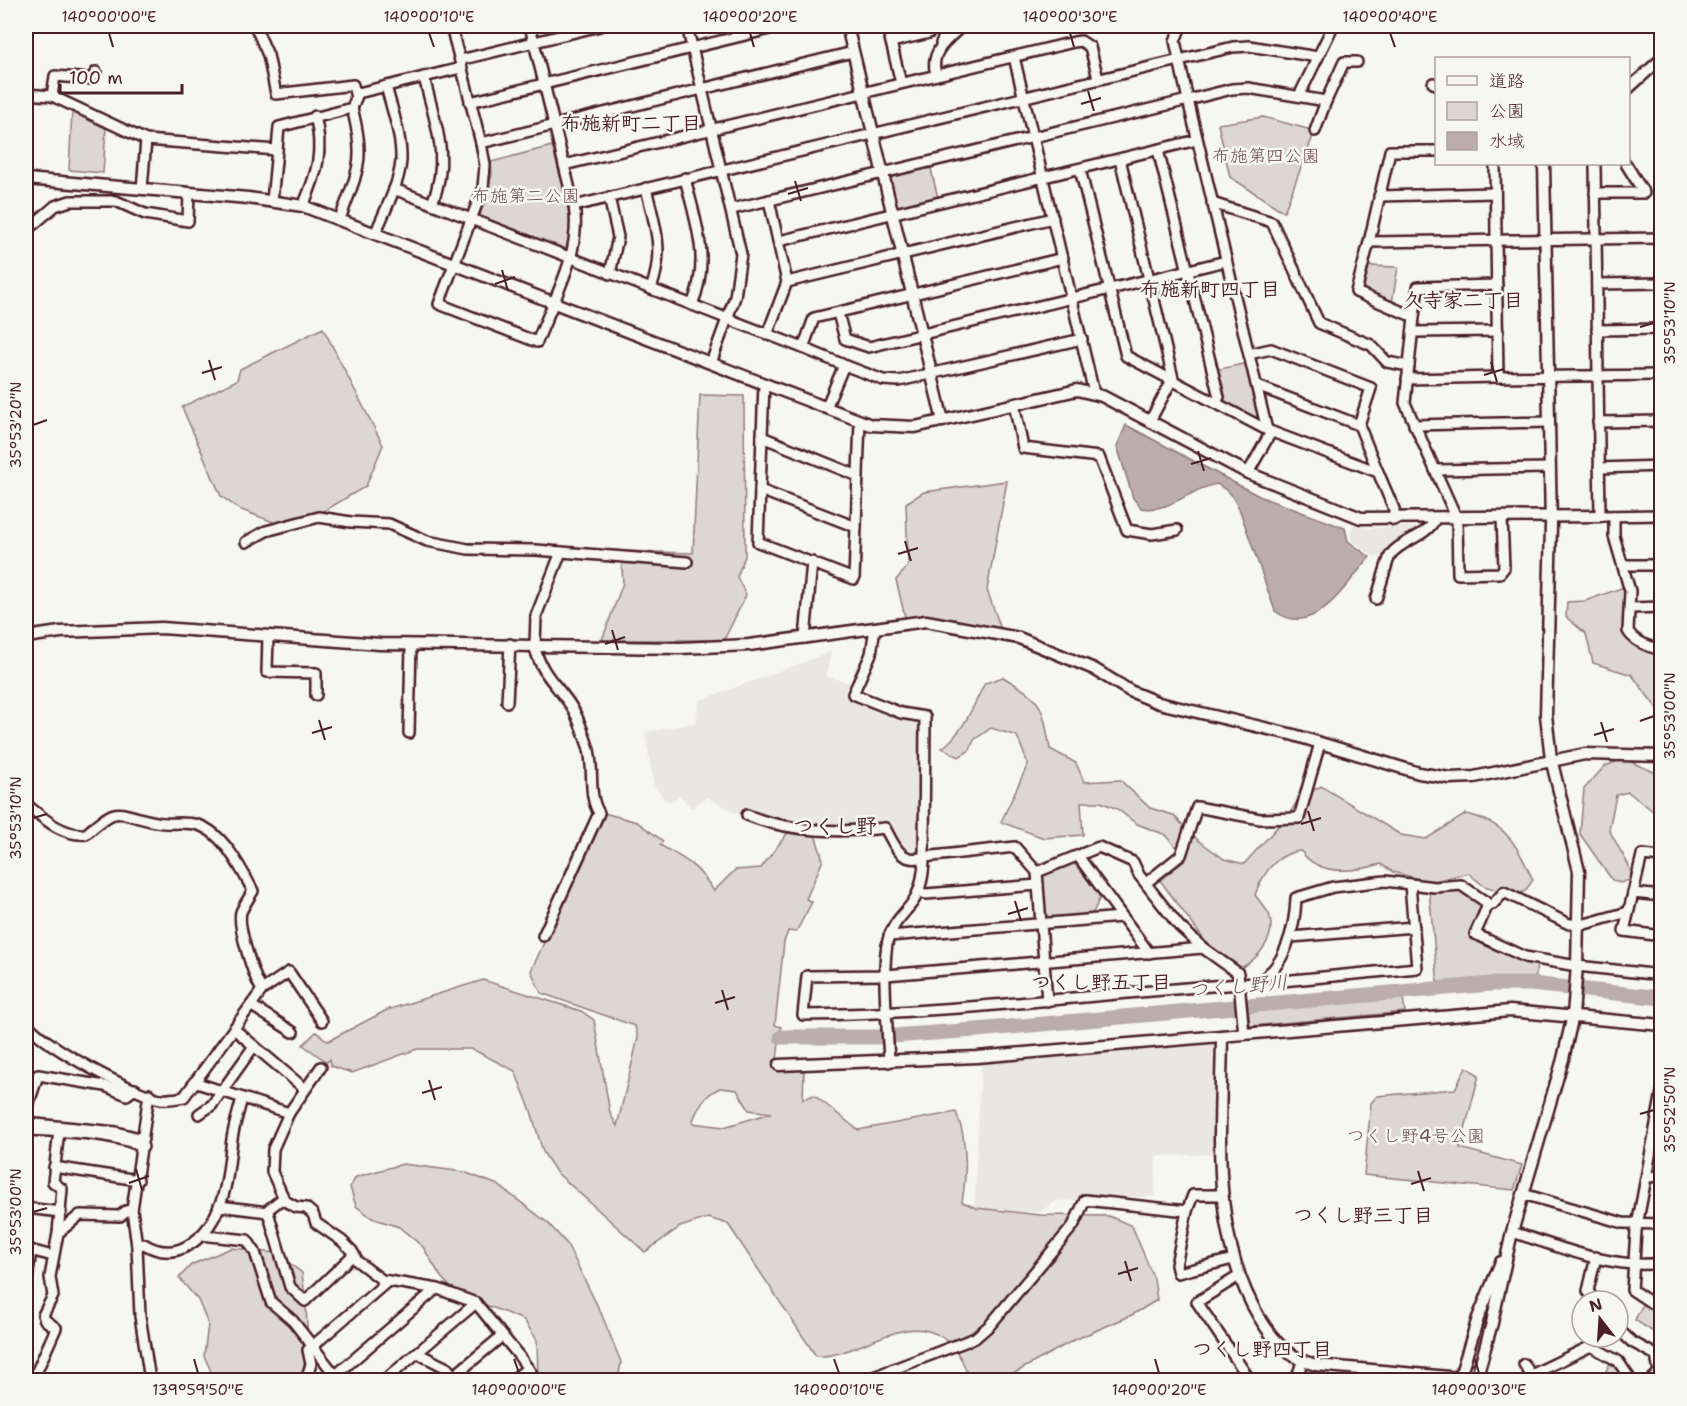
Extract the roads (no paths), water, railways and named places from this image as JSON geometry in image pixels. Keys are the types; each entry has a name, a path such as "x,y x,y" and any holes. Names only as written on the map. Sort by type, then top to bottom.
{"street":[{"path":"255,26 268,55 276,94 353,85 356,98"},
{"path":"451,26 481,143 485,177 472,219 439,304 537,342 570,258 576,232 574,206 530,26"},
{"path":"340,219 361,154 360,139 352,108 358,93 424,77 534,42 600,26"},
{"path":"687,26 732,209 739,243 741,270 728,319 711,363"},
{"path":"470,102 692,46 782,26"},
{"path":"847,26 943,421"},
{"path":"887,26 901,83"},
{"path":"891,42 928,33 927,26"},
{"path":"936,74 933,64 949,26"},
{"path":"937,50 962,26"},
{"path":"1180,26 1175,41 1179,60 1269,431 1248,473"},
{"path":"1299,96 1333,26"},
{"path":"564,165 1081,41 1090,47 1098,78"},
{"path":"574,206 1179,60 1249,46 1318,57"},
{"path":"481,143 854,52"},
{"path":"1014,57 1094,393"},
{"path":"1630,88 1662,58"},
{"path":"1315,131 1344,62 1357,62"},
{"path":"52,96 55,76 91,79 96,72"},
{"path":"424,77 443,158 441,177 432,204"},
{"path":"376,232 399,174 400,150 386,86"},
{"path":"732,209 1232,89 1248,88 1326,101"},
{"path":"26,94 52,96 146,140 278,150"},
{"path":"272,201 279,127 352,108"},
{"path":"303,206 320,158 321,147 315,117"},
{"path":"142,189 146,140"},
{"path":"779,241 1197,140"},
{"path":"1158,150 1219,397 1216,402"},
{"path":"1414,317 1356,292 1390,151 1435,151"},
{"path":"1120,159 1173,378 1150,421"},
{"path":"1495,165 1498,377"},
{"path":"1476,1380 1494,1314 1508,1245 1563,1059 1573,1015 1580,925 1579,871 1551,759 1546,715 1551,517 1544,165"},
{"path":"1595,165 1600,516"},
{"path":"1595,193 1644,193 1627,165"},
{"path":"1080,169 1126,356 1173,378 1269,431 1378,472"},
{"path":"685,178 702,260 700,282 692,305"},
{"path":"26,179 272,201 303,206 376,232 860,421 894,428 915,427 1077,390 1094,393 1248,473 1354,516 1394,520 1662,516"},
{"path":"646,188 660,244 658,270 651,289"},
{"path":"393,189 883,380 898,381 933,375 1082,339"},
{"path":"26,226 33,225 55,206 70,201 116,201 145,214 188,221 189,193"},
{"path":"1379,196 1495,193"},
{"path":"609,197 618,237 610,274"},
{"path":"767,335 787,282 769,200"},
{"path":"1212,203 1272,222 1318,323 1371,345 1387,362 1409,366"},
{"path":"787,282 1053,218"},
{"path":"1369,242 1662,238"},
{"path":"802,348 814,318 1063,258"},
{"path":"838,313 845,339 868,347 1226,261"},
{"path":"1596,284 1662,284"},
{"path":"1497,285 1418,287 1404,403 1457,519 1458,574 1500,573 1504,568 1502,518"},
{"path":"1597,330 1662,329"},
{"path":"1413,332 1498,330"},
{"path":"1249,354 1271,349 1371,388 1359,425 1394,509 1394,520"},
{"path":"826,408 844,365"},
{"path":"1407,379 1662,375"},
{"path":"764,384 758,542 854,579 860,421"},
{"path":"1257,386 1359,425"},
{"path":"1014,404 1023,448 1099,457 1127,530 1152,534 1177,530"},
{"path":"1598,422 1662,421"},
{"path":"1414,425 1549,422"},
{"path":"762,437 858,476"},
{"path":"1599,468 1662,466"},
{"path":"1435,470 1550,468"},
{"path":"760,490 856,527"},
{"path":"1614,516 1614,536 1624,565 1631,608 1627,624 1631,636 1649,647 1662,650"},
{"path":"246,542 266,531 319,517 389,524 427,541 458,548 561,552 687,562"},
{"path":"1376,599 1389,557 1398,547 1431,528 1435,519"},
{"path":"543,936 599,813 592,802 593,784 589,749 574,710 555,688 537,660 534,645 536,616 561,552"},
{"path":"805,638 812,562"},
{"path":"1624,565 1662,565"},
{"path":"1631,608 1662,607"},
{"path":"26,634 162,628 411,645 510,644 712,648 926,621 1019,638 1094,669 1130,691 1158,703 1320,742 1419,773 1450,778 1487,775 1551,759 1597,753 1662,756"},
{"path":"875,628 871,654 853,694 902,713 925,717 922,879 918,892 893,925 886,949 889,1062"},
{"path":"268,636 267,672 316,673 316,695"},
{"path":"507,702 510,644"},
{"path":"409,733 411,645"},
{"path":"1146,883 1181,855 1197,807 1260,819 1299,818 1320,742"},
{"path":"26,804 65,832 75,835 86,834 102,818 118,813 160,823 200,825 208,831 236,858 253,891 241,913 240,922 251,971 262,990"},
{"path":"747,815 760,820 838,832 885,828 902,857 908,860 1015,848 1037,872 1047,1001"},
{"path":"1037,872 1099,847 1133,862 1179,926 1203,948 1238,973 1244,1034"},
{"path":"1662,857 1642,855 1624,931 1662,936"},
{"path":"1078,856 1149,953"},
{"path":"1203,948 886,975 807,976 803,1015 888,1014 1256,983 1270,972 1291,937 1296,898 1333,887 1385,881 1435,887 1461,885 1487,905 1493,904 1504,892 1569,924 1580,925 1628,912"},
{"path":"1270,972 1282,981 1417,968 1410,884"},
{"path":"918,892 926,894 1038,885"},
{"path":"1633,893 1662,896"},
{"path":"1487,905 1475,934 1525,957 1577,966 1662,975"},
{"path":"889,936 1122,917"},
{"path":"1291,937 1414,927"},
{"path":"26,1021 30,1030 50,1044 135,1089 160,1099 184,1096 262,990 289,972 322,1021"},
{"path":"252,1006 293,1032"},
{"path":"779,1065 889,1062 1510,1011 1662,1025"},
{"path":"234,1029 306,1089"},
{"path":"1222,1036 1222,1195 1227,1237 1249,1300 1280,1348 1302,1362 1329,1367 1460,1379 1480,1310 1508,1245"},
{"path":"199,1114 212,1105 254,1046"},
{"path":"321,1066 289,1113 273,1149 272,1172 283,1198 296,1207 306,1208 313,1214 316,1223 342,1241 366,1270 388,1281 436,1289 476,1303 528,1368 534,1380"},
{"path":"26,1112 38,1075 105,1086 127,1095 135,1089"},
{"path":"194,1082 289,1113"},
{"path":"1662,1092 1659,1127 1638,1225 1632,1290 1653,1304 1662,1303"},
{"path":"149,1094 132,1210 140,1316 150,1380"},
{"path":"136,1246 144,1244 154,1250 168,1252 183,1250 196,1242 219,1206 242,1098"},
{"path":"26,1123 116,1132 143,1143"},
{"path":"26,1132 27,1130 59,1131 143,1143"},
{"path":"33,1380 56,1328 45,1320 43,1315 53,1296 50,1277 61,1212 62,1189 52,1182 59,1131"},
{"path":"54,1167 138,1180"},
{"path":"1647,1177 1662,1176"},
{"path":"1523,1194 1623,1223 1662,1224"},
{"path":"1222,1195 1193,1195 1187,1210 1176,1265 1178,1273 1233,1259"},
{"path":"265,1212 283,1198"},
{"path":"865,1380 966,1342 990,1325 1073,1226 1085,1200 1187,1210"},
{"path":"219,1206 268,1212 290,1287 305,1301 354,1254"},
{"path":"26,1208 61,1212"},
{"path":"58,1233 80,1215 120,1216 132,1210"},
{"path":"1512,1232 1596,1257 1634,1264 1662,1263"},
{"path":"201,1235 247,1240 255,1252 271,1302 292,1321 335,1379 436,1289"},
{"path":"26,1288 28,1250 53,1256"},
{"path":"1588,1289 1596,1257"},
{"path":"1239,1276 1197,1302 1250,1380"},
{"path":"306,1380 311,1364 308,1350 388,1281"},
{"path":"385,1380 476,1303"},
{"path":"417,1353 447,1368 455,1378 502,1335"},
{"path":"1630,1340 1656,1355 1659,1373 1651,1380"},
{"path":"1524,1364 1533,1378 1591,1346 1618,1361 1631,1380"},
{"path":"399,1380 407,1362"},
{"path":"1296,1380 1302,1362"},
{"path":"512,1380 528,1368"},
{"path":"890,1372 898,1380"}],"water":[{"path":"1126,425 1261,497 1345,528 1348,541 1370,557 1340,593 1316,614 1303,619 1289,618 1275,611 1239,508 1230,493 1217,484 1207,486 1162,507 1141,508 1133,498 1117,446"}],"waterway":[{"name":"つくし野川","path":"781,1037 879,1037 976,1030 1491,984 1531,984 1662,998"}],"district":[{"name":"布施新町二丁目","path":"631,123"},
{"name":"布施新町四丁目","path":"1210,289"},
{"name":"久寺家二丁目","path":"1463,300"},
{"name":"つくし野","path":"835,826"},
{"name":"つくし野五丁目","path":"1101,982"},
{"name":"つくし野三丁目","path":"1363,1215"},
{"name":"つくし野四丁目","path":"1262,1349"}],"park label":[{"name":"布施第四公園","path":"1266,156"},
{"name":"布施第二公園","path":"526,196"},
{"name":"つくし野4号公園","path":"1416,1136"}]}
